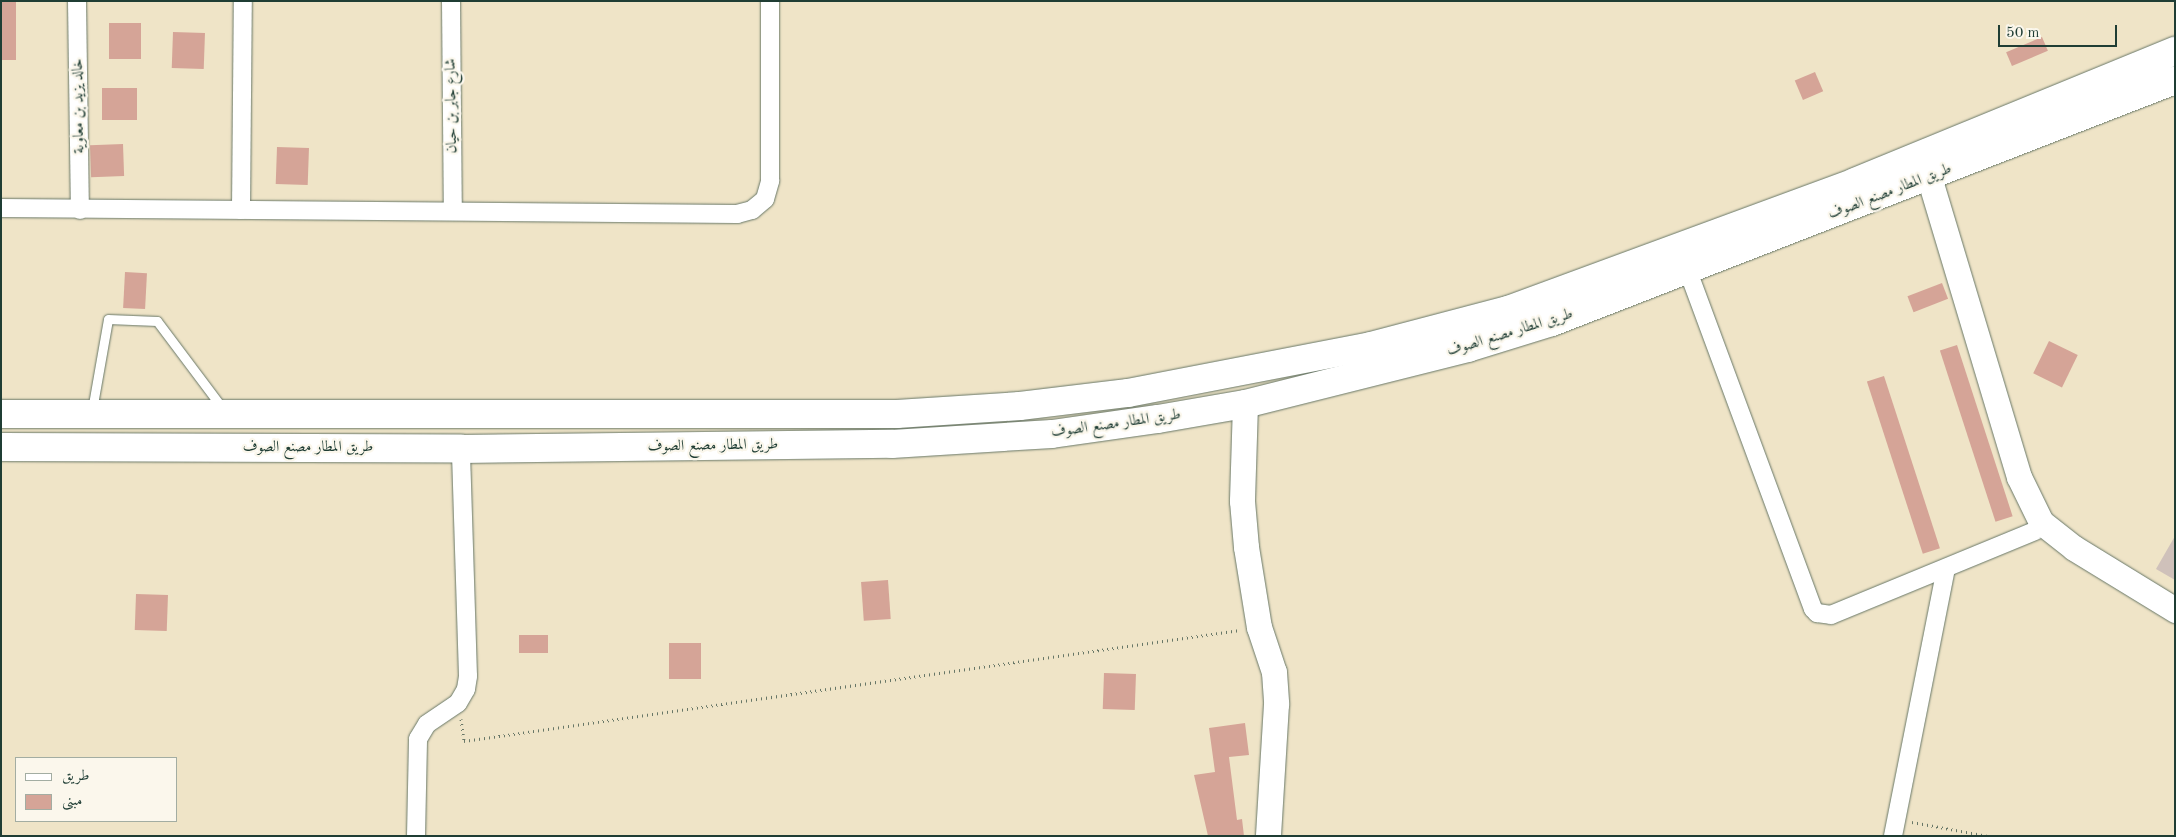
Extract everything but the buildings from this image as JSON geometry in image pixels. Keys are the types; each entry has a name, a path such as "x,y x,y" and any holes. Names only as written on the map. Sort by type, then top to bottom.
{"highway":[{"name":"طريق المطار مصنع الصوف","path":"1,447 460,449 946,442 1105,428 1245,404 1510,336 1688,271 2175,51"},
{"name":"طريق المطار مصنع الصوف","path":"1,414 897,414 1020,406 1128,393 1371,346 1508,310 1859,193 1929,177 2175,80"},
{"path":"147,413 148,447"}],"street":[{"name":"خالد يزيد بن معاوية","path":"77,1 80,210"},
{"path":"241,210 243,1"},
{"name":"شارع جابر بن حيان","path":"451,1 453,211"},
{"path":"1,208 737,214 760,205 770,181 770,1"},
{"path":"1929,177 2019,477 2041,522 2074,548 2175,610"},
{"path":"1688,271 1813,609 1824,616 1831,615 2035,531"},
{"path":"1245,404 1242,501 1259,627 1274,672 1276,704 1268,836"},
{"path":"416,836 418,739 428,724 458,703 466,688 468,676 460,449"},
{"path":"1895,827 1946,569"}],"lane":[{"path":"91,414 108,319 157,321 226,413"}],"path":[{"path":"458,703 464,741 1259,627"},
{"path":"1895,827 1988,836"}],"shaded area":[{"path":"2175,536 2175,580 2156,569"}]}
